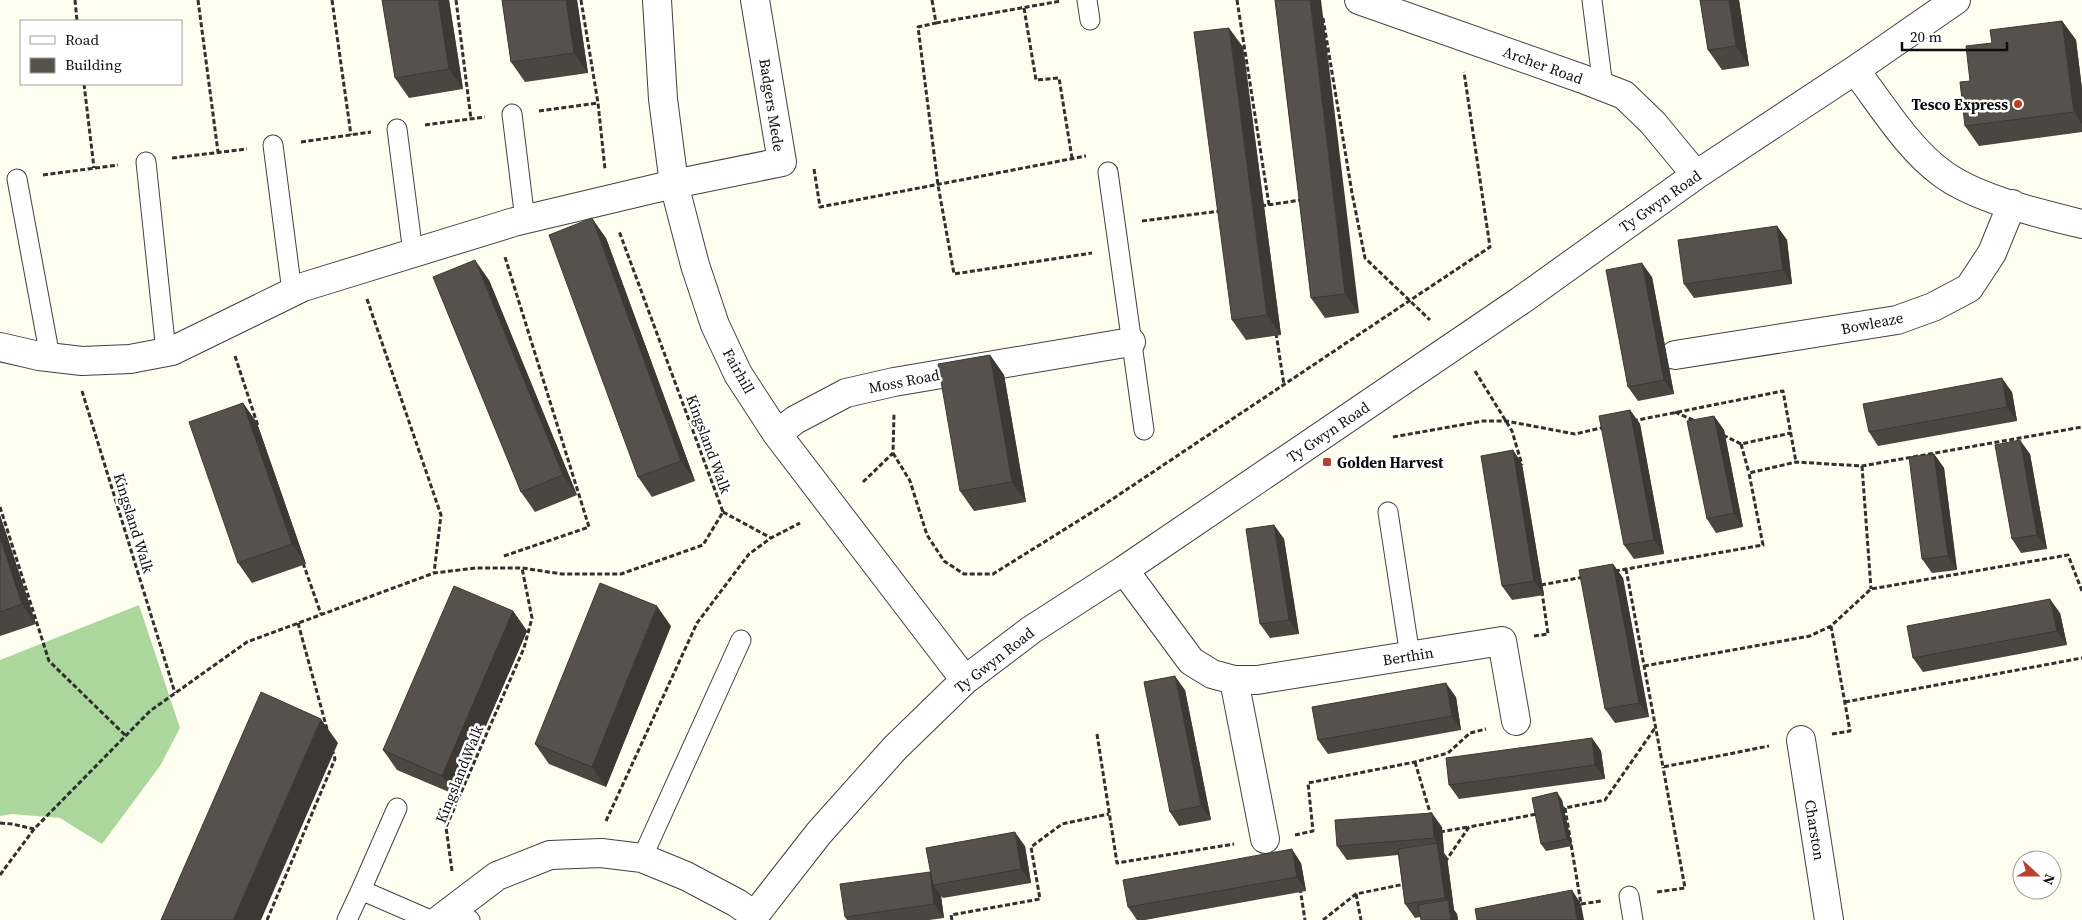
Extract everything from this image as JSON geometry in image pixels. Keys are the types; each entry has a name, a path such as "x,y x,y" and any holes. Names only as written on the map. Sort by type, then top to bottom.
{"street":[{"name":"Fairhill","path":"657,0 663,99 674,184 695,265 716,325 738,374 777,434 965,680"},
{"name":"Badgers Mede","path":"0,347 82,361 130,359 166,352 292,292 413,253 525,220 674,184 782,162 756,0"},
{"name":"Archer Road","path":"1359,0 1624,95 1653,123 1696,175"},
{"name":"Ty Gwyn Road","path":"752,918 825,826 895,748 965,680 1030,630 1124,570 1520,301 1696,175 1855,70 1956,0"},
{"path":"1855,70 1915,149 1943,174 1969,189 2034,212 2082,224"},
{"name":"Bowleaze","path":"1675,354 1897,320 1934,307 1969,288 1992,253 2012,204"},
{"name":"Moss Road","path":"777,434 795,420 846,393 894,382 1131,342"},
{"name":"Berthin","path":"1124,570 1191,661 1212,674 1234,680 1257,680 1502,642"},
{"path":"1502,642 1516,721"},
{"path":"1234,680 1266,838"},
{"name":"Charston","path":"1801,740 1829,920"},
{"path":"449,916 497,876 506,872 550,855 591,853 642,858 686,876 737,903 752,918"}],"lane":[{"path":"1087,0 1090,20"},
{"path":"1592,0 1603,87"},
{"path":"512,114 525,220"},
{"path":"397,129 413,253"},
{"path":"273,145 292,292"},
{"path":"146,162 166,352"},
{"path":"1108,172 1144,430"},
{"path":"17,178 61,358"},
{"path":"1388,512 1410,656"},
{"path":"642,858 741,640"},
{"path":"347,920 397,808"},
{"path":"361,890 449,916"},
{"path":"1629,896 1633,920"}],"path":[{"path":"75,0 77,20"},
{"path":"198,0 218,152"},
{"path":"332,0 351,135"},
{"path":"456,0 471,119"},
{"name":"Kingsland Walk","path":"0,876 34,830 150,711 247,642 434,573 476,568 522,568 562,574 621,574 703,545 722,512 608,200 598,103 581,0"},
{"path":"932,0 936,23"},
{"path":"1067,0 918,27 938,185 954,274 1119,249"},
{"path":"1237,0 1269,205"},
{"path":"1024,8 1036,80 1059,78 1072,158"},
{"path":"1322,10 1352,193 1365,258 1430,320"},
{"path":"894,382 893,453 910,481 927,535 944,561 964,574 993,574 1085,517 1490,246 1459,35"},
{"path":"84,85 94,168"},
{"path":"782,162 812,157 820,207 1088,155 1095,175 1108,172"},
{"path":"1342,194 1352,193"},
{"path":"1255,207 1306,199"},
{"path":"1116,224 1227,210"},
{"path":"496,228 589,527 504,556"},
{"path":"358,270 442,515 434,573"},
{"path":"224,325 259,428"},
{"path":"1275,329 1284,385"},
{"name":"Kingsland Walk","path":"61,358 175,693"},
{"path":"1474,371 1512,431 1523,470"},
{"path":"1629,422 1675,411 1783,391 1796,462"},
{"path":"1675,411 1700,423"},
{"path":"1393,437 1483,421 1506,421 1575,434 1611,426"},
{"path":"1749,473 1796,462 1862,466 2082,427"},
{"path":"1716,432 1741,444 1791,433"},
{"path":"1607,573 1763,544 1749,473 1741,444"},
{"path":"863,482 893,453"},
{"path":"1862,466 1871,589"},
{"path":"0,507 49,661 125,735"},
{"path":"722,512 771,538"},
{"path":"591,853 697,623 749,554 771,538 800,523"},
{"path":"1644,666 1810,636 1831,626 1871,589 2068,555 2082,591"},
{"path":"302,558 320,614"},
{"name":"Kingsland Walk","path":"449,916 446,827 524,648 532,618 522,568"},
{"path":"1581,904 1685,888 1626,569"},
{"path":"1502,642 1548,634 1539,576"},
{"path":"1541,585 1588,576"},
{"path":"298,623 327,732"},
{"path":"1663,766 1850,731 1831,626"},
{"path":"1845,702 2082,658"},
{"path":"1556,810 1605,800 1655,727"},
{"path":"267,920 335,759 332,750"},
{"path":"1415,762 1433,824"},
{"path":"1565,808 1583,912"},
{"path":"1436,832 1546,812"},
{"path":"952,920 951,915 1040,898 1031,848 1062,824 1109,814"},
{"path":"0,823 34,830"},
{"path":"1445,863 1469,827"},
{"path":"1299,882 1305,920"},
{"path":"1323,920 1356,894 1414,882"},
{"path":"1356,894 1361,920"}],"green space":[{"path":"139,605 180,728 160,766 102,844 60,818 12,814 0,816 0,660"}],"building":[{"path":"382,0 438,0 449,69 395,78"},
{"path":"502,0 566,0 574,53 511,62"},
{"path":"1275,0 1310,0 1345,294 1311,298"},
{"path":"1700,0 1729,0 1736,46 1708,50"},
{"path":"2062,21 2074,112 1965,126 1960,82 1970,81 1966,46 1992,43 1990,30"},
{"path":"1229,28 1267,315 1232,320 1194,32"},
{"path":"592,218 681,461 638,477 549,235"},
{"path":"1777,226 1783,270 1684,284 1678,240"},
{"path":"475,260 563,475 521,492 433,277"},
{"path":"1642,263 1664,380 1628,387 1606,270"},
{"path":"990,355 1012,482 960,491 938,364"},
{"path":"2002,378 2007,407 1869,432 1863,404"},
{"path":"243,403 292,544 238,563 189,422"},
{"path":"1630,410 1654,540 1624,545 1599,416"},
{"path":"1714,416 1734,513 1707,519 1687,421"},
{"path":"2020,440 2037,535 2012,539 1995,445"},
{"path":"1513,450 1534,581 1502,586 1481,456"},
{"path":"1934,454 1948,556 1922,559 1909,457"},
{"path":"1274,525 1289,620 1260,624 1246,529"},
{"path":"0,537 22,604 0,612"},
{"path":"1613,564 1639,703 1605,709 1579,570"},
{"path":"600,583 657,606 592,767 535,744"},
{"path":"454,586 513,611 442,776 383,750"},
{"path":"2050,599 2057,631 1913,658 1907,626"},
{"path":"1175,676 1201,806 1170,812 1144,682"},
{"path":"1446,683 1452,716 1318,740 1312,707"},
{"path":"261,692 321,719 233,920 161,920"},
{"path":"1592,738 1595,765 1449,785 1446,758"},
{"path":"1557,792 1567,839 1541,844 1532,798"},
{"path":"1432,813 1434,838 1337,846 1335,820"},
{"path":"1015,832 1021,869 933,885 926,848"},
{"path":"1437,843 1445,898 1405,904 1398,849"},
{"path":"1292,849 1297,877 1128,907 1123,880"},
{"path":"930,872 934,904 845,917 840,884"},
{"path":"1572,890 1577,920 1477,920 1475,909"},
{"path":"1448,900 1451,920 1421,920 1418,905"}],"place":[{"name":"Tesco Express","path":"2018,104"},
{"name":"Golden Harvest","path":"1327,462"}]}
